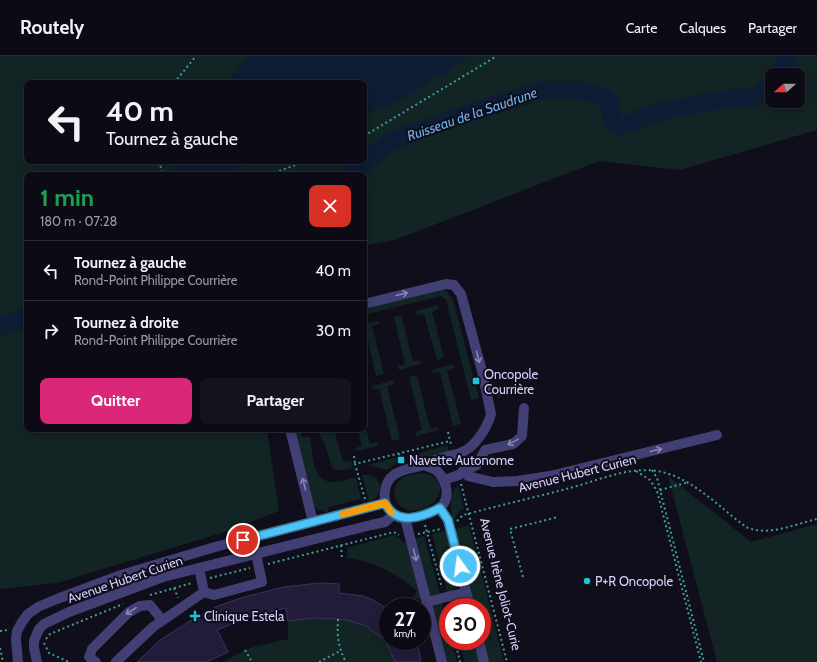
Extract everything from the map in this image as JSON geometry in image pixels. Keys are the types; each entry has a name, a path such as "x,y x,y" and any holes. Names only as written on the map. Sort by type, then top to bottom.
{"street":[{"path":"367,303 446,284 454,285 461,294 478,357 491,414 474,443 466,451 431,461 423,466 404,471 393,476"},
{"path":"444,480 464,474 477,465 485,450 513,444 522,436 524,408"},
{"path":"291,432 313,522"},
{"path":"464,474 492,482 517,481 550,476 717,435"},
{"path":"415,461 419,462 423,466 435,470 444,480 447,491 444,503 440,508 423,516 405,518 398,517 389,511 385,503 384,492 393,476 393,469 402,464 415,461"},
{"path":"18,662 16,639 17,631 28,614 38,607 121,575 215,547 385,503"},
{"path":"440,508 448,520 468,598"},
{"name":"Avenue Hubert Curien","path":"37,662 34,641 39,629 44,624 69,612 163,577 385,522 394,514"},
{"path":"405,518 426,598"},
{"path":"204,592 214,595 262,582 256,554"},
{"path":"199,568 204,592"},
{"path":"116,662 162,620 204,592"},
{"path":"444,598 466,592"},
{"path":"96,662 89,657 92,649 129,612 140,606 150,606 162,620"},
{"path":"431,618 442,662"},
{"path":"481,650 484,662"}],"path":[{"path":"176,80 196,56"},
{"path":"367,134 497,56"},
{"path":"278,172 298,164"},
{"path":"448,432 450,441"},
{"path":"399,454 402,464"},
{"path":"354,456 355,464"},
{"path":"651,469 657,478 701,662"},
{"name":"Avenue Hubert Curien","path":"469,513 635,471 651,469 670,474 689,482 735,519 754,531 769,531 817,519"},
{"path":"635,471 650,480 659,490 704,662"},
{"path":"659,490 689,482"},
{"name":"Avenue Irène Joliot-Curie","path":"469,513 507,662"},
{"path":"423,516 444,598"},
{"path":"523,577 510,529 558,517"},
{"name":"Avenue Hubert Curien","path":"148,596 202,580 394,532 404,538 410,536"},
{"path":"341,545 342,559"},
{"name":"Avenue Hubert Curien","path":"45,640 50,634 128,602"},
{"path":"338,619 337,638 340,651 346,662"},
{"path":"0,631 12,629"},
{"path":"40,639 45,640 44,644 49,653 69,662"},
{"path":"0,648 3,662"},
{"path":"245,650 252,662"},
{"path":"457,650 460,662"},
{"path":"319,662 340,651"}],"shaded area":[{"path":"0,56 817,56 817,130 680,170 599,161 395,240 367,245 367,172 24,172 24,432 267,432 279,511 228,531 57,583 0,589"},
{"path":"444,288 453,300 479,398 471,400 446,300 441,296 367,314 367,307"},
{"path":"438,305 439,309 432,312 444,358 437,360 424,314 417,315 416,311"},
{"path":"401,315 413,361 420,360 421,364 399,370 398,366 405,364 394,317"},
{"path":"378,321 379,324 372,326 384,374 376,376 367,337 367,323"},
{"path":"453,364 454,368 447,370 461,424 453,426 440,372 433,373 432,370"},
{"path":"417,375 430,428 438,427 439,430 416,436 415,432 422,430 409,377"},
{"path":"393,380 394,384 387,386 400,439 392,441 379,388 373,390 372,386"},
{"path":"295,432 301,432 302,437 310,436 314,465 317,472 326,481 342,481 356,477 361,499 328,507 328,512 323,512 313,505"},
{"path":"335,432 343,462 351,461 353,468 339,470 332,468 325,445 319,433"},
{"path":"358,432 367,432 370,444 377,442 378,446 356,451 355,448 362,446"},
{"path":"447,445 449,452 426,458 410,459 409,456"},
{"path":"397,457 397,462 387,470 368,465"},
{"path":"423,473 434,477 440,484 440,492 436,499 429,506 421,510 411,511 402,507 395,497 394,492 396,484 404,477"},
{"path":"362,475 372,476 380,484 380,492 369,502"},
{"path":"668,476 751,542 817,524 817,662 717,662"},
{"path":"458,485 464,509 460,510 453,521 451,502 453,493"},
{"path":"469,525 488,598 473,598 455,529"},
{"path":"446,530 459,581 456,588 447,592 432,534"},
{"path":"394,535 404,542 409,541 424,598 412,598 417,591 385,569 367,562 347,558 347,548"},
{"path":"424,536 440,594 429,597 414,539"},
{"path":"439,603 439,635 431,605"},
{"path":"491,611 504,662 489,662 486,650 491,650"},
{"path":"314,618 341,620 364,625 379,635 379,650 390,650 395,662 223,662 245,650 288,639 288,621"},
{"path":"443,650 454,650 457,662 446,662"},
{"path":"462,650 477,650 480,662 465,662"}],"water":[{"path":"248,56 469,56 446,73 433,78 412,93 390,105 367,113 367,80 229,80"},
{"path":"178,164 250,164 232,172 174,171"}],"building":[{"path":"319,583 339,584 339,593 363,596 373,600 379,604 379,636 366,626 347,620 314,618 288,621 286,608 255,615 217,630 228,652 207,662 137,662 160,640 198,616 218,606 244,597 284,587"},
{"path":"390,650 419,650 421,662 395,662"}],"waterway":[{"name":"Ruisseau de la Saudrune","path":"783,68 788,56"},
{"name":"Ruisseau de la Saudrune","path":"367,161 390,142 450,119 543,90 579,90 604,97 610,103 612,121 621,126 665,110 733,98 756,97 765,91"},
{"name":"Ruisseau de la Saudrune","path":"353,172 363,164"},
{"name":"Ruisseau de la Saudrune","path":"0,327 24,318"}],"slow traffic":[{"path":"343,514 385,503 391,512"}],"place":[{"name":"Oncopole Courrière","path":"476,381"},
{"name":"Navette Autonome","path":"401,460"},
{"name":"P+R Oncopole","path":"587,581"},
{"name":"Clinique Estela","path":"195,616"}],"route":[{"path":"243,540 385,503 389,511 398,517 412,518 423,516 440,508 448,520 460,566"}]}
